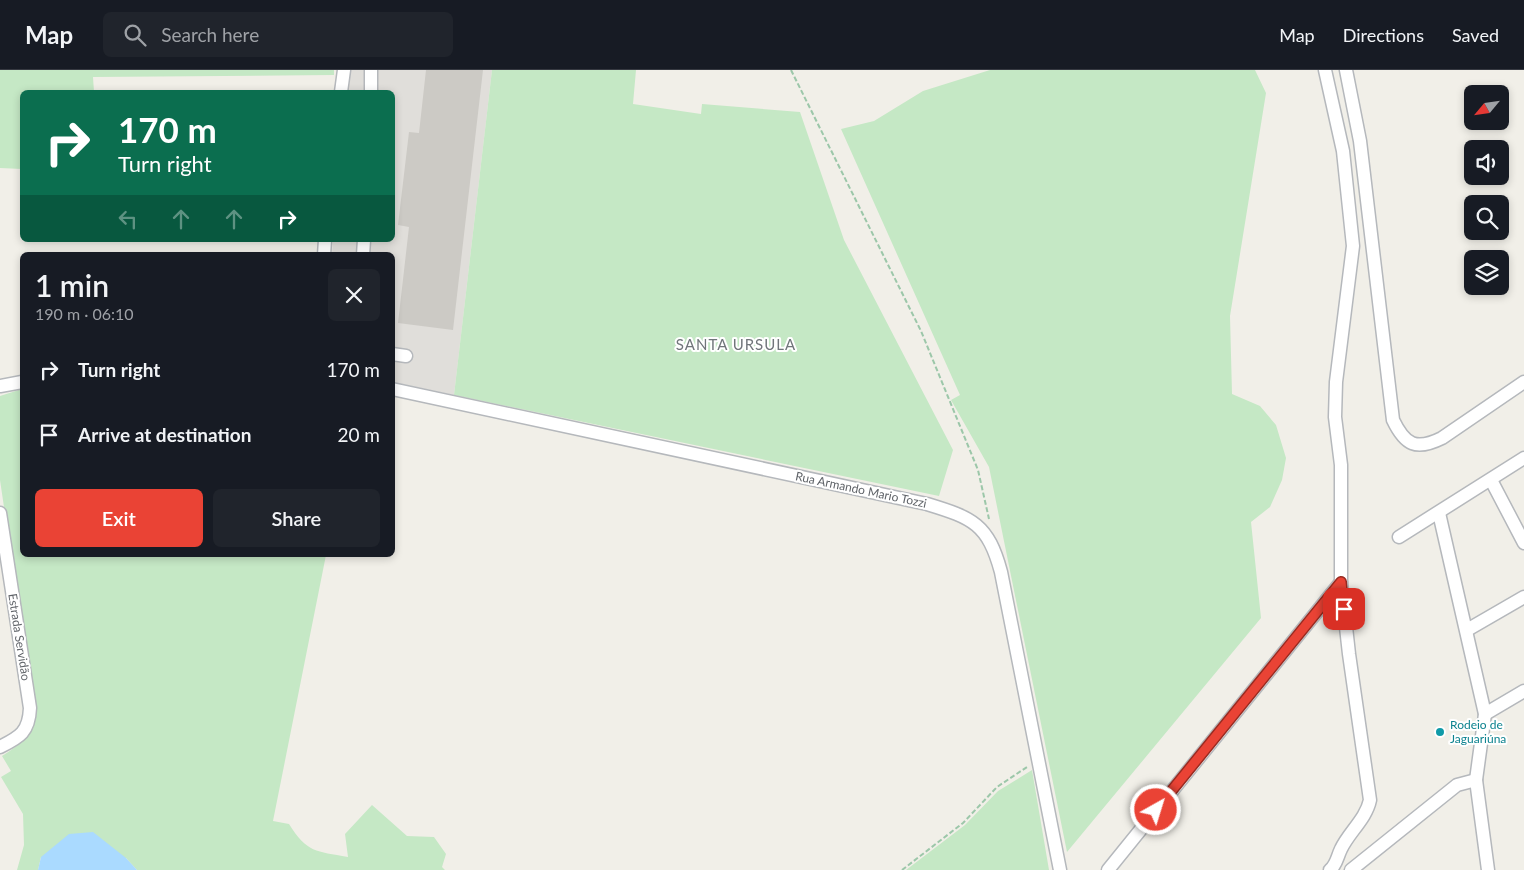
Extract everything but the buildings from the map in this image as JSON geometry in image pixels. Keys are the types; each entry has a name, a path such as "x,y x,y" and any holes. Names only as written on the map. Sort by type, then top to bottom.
{"street":[{"path":"341,90 344,70"},
{"path":"371,70 371,90"},
{"path":"1325,70 1343,151 1353,246 1336,382 1335,417 1341,465 1341,582 1349,654 1370,800 1368,809 1340,849 1336,868"},
{"path":"1346,70 1360,140 1393,420 1401,436 1413,444 1427,446 1442,438 1524,382"},
{"path":"395,354 406,356"},
{"path":"0,386 20,382"},
{"name":"Rua Armando Mario Tozzi","path":"395,390 927,504 962,516 977,524 988,537 1001,572 1060,870"},
{"path":"1399,537 1524,458"},
{"path":"1490,480 1524,543"},
{"name":"Estrada Servidão","path":"0,513 30,708 29,724 23,732 0,747"},
{"path":"1439,513 1485,714 1476,780 1488,870"},
{"path":"1108,870 1341,582"},
{"path":"1467,630 1524,596"},
{"path":"1485,714 1524,691"},
{"path":"1351,870 1457,785 1476,780"}],"path":[{"path":"791,70 921,331 978,470 989,514 988,537"},
{"path":"902,870 963,823 997,787 1038,759"}],"shaded area":[{"path":"350,70 492,70 454,395 395,382 395,252 332,252 333,242 395,242 395,90 348,90"}],"green space":[{"path":"0,70 334,70 334,75 93,77 94,90 20,90 20,169 0,168"},
{"path":"492,70 636,70 633,104 701,114 702,104 800,112 844,240 953,450 939,496 454,395"},
{"path":"990,70 1255,70 1266,93 1230,316 1232,394 1260,406 1276,425 1286,458 1282,480 1270,507 1251,522 1261,618 1067,852 989,467 951,400 960,395 841,129 874,121 923,91"},
{"path":"20,390 20,557 326,557 273,821 289,824 301,841 313,849 348,857 345,834 372,805 407,836 434,837 446,854 442,867 445,870 137,870 126,858 41,857 38,870 17,870 24,845 23,814 1,777 11,771 2,756 23,740 30,730 35,717 0,480 0,396"},
{"path":"1032,770 1049,870 906,870 965,825 998,791"}],"water":[{"path":"93,832 126,858 137,870 38,870 41,857 69,834"}],"place":[{"name":"Rodeio de Jaguariúna","path":"1440,732"}],"district":[{"name":"SANTA URSULA","path":"736,345"}],"route":[{"path":"1156,810 1341,582 1344,609"}]}
